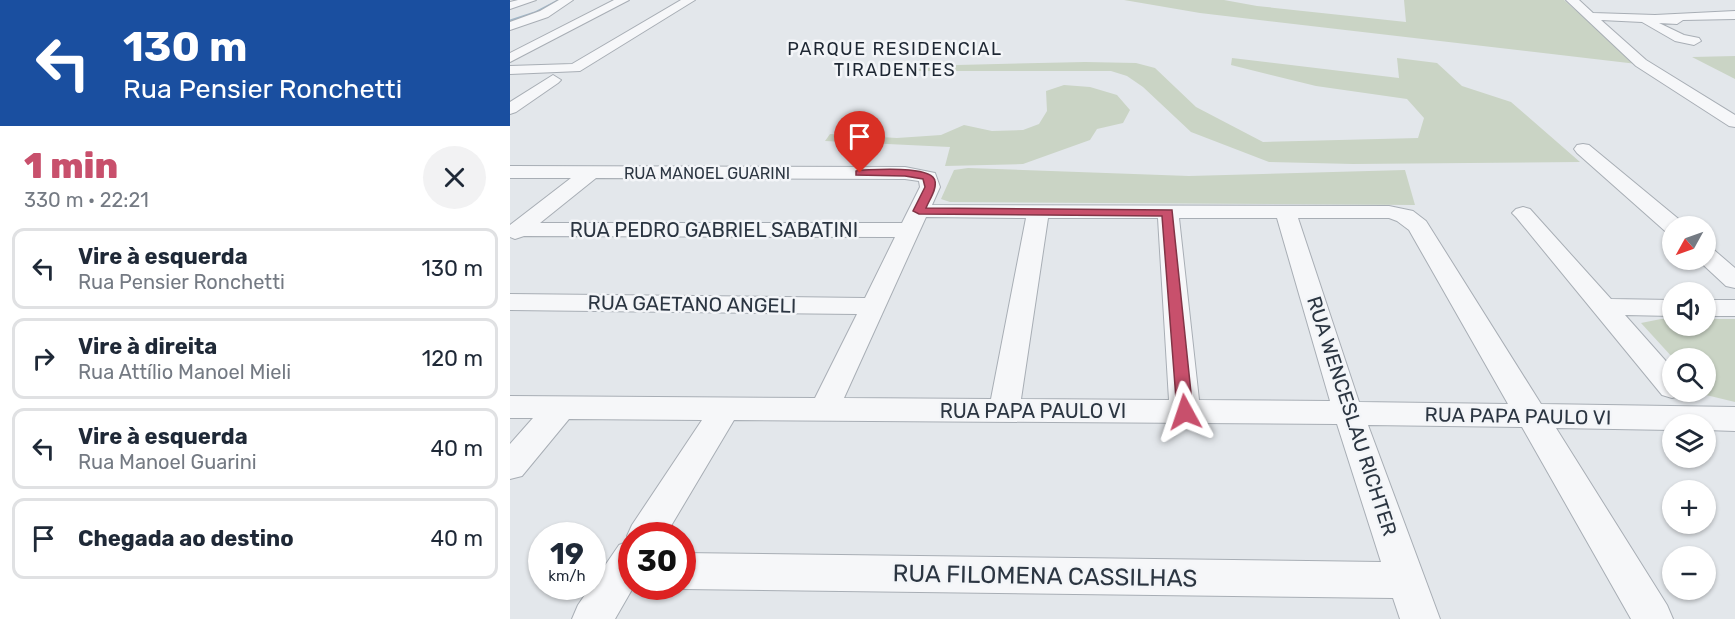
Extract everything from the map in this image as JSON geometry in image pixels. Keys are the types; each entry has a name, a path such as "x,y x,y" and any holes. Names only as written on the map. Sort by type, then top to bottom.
{"street":[{"path":"510,6 537,0"},
{"path":"510,26 544,14 567,0"},
{"path":"510,58 622,0"},
{"path":"510,70 570,69 688,0"},
{"path":"1572,0 1632,42 1647,62 1728,109"},
{"path":"1584,0 1616,41 1701,103 1735,123"},
{"path":"1596,16 1734,15"},
{"path":"1644,17 1677,20"},
{"path":"1644,17 1680,38 1694,41"},
{"path":"1616,41 1632,42"},
{"path":"510,80 553,80 510,109"},
{"path":"1701,103 1728,109"},
{"path":"1583,149 1662,217"},
{"name":"RUA MANOEL GUARINI","path":"510,172 905,173 924,175 930,179 930,187 914,221"},
{"path":"514,233 590,173"},
{"path":"1004,411 1038,212"},
{"name":"RUA PEDRO GABRIEL SABATINI","path":"514,233 914,221 1038,212 1395,213 1410,218 1418,226 1533,417"},
{"path":"1168,213 1185,412"},
{"name":"RUA WENCESLAU RICHTER","path":"1286,213 1348,413 1420,619"},
{"path":"1522,213 1662,375"},
{"path":"824,409 914,221"},
{"path":"1716,264 1735,281"},
{"name":"RUA GAETANO ANGELI","path":"510,302 873,306"},
{"path":"1603,307 1662,308"},
{"path":"1716,308 1735,308"},
{"path":"1685,402 1696,414"},
{"name":"RUA PAPA PAULO VI","path":"510,406 1348,413 1662,419"},
{"path":"510,466 562,407"},
{"path":"654,522 725,409"},
{"path":"1533,417 1653,619"},
{"name":"RUA PAPA PAULO VI","path":"1716,419 1735,419"},
{"name":"RUA FILOMENA CASSILHAS","path":"696,571 1407,580"},
{"path":"592,619 618,582"}],"green space":[{"path":"1124,0 1224,0 1257,6 1406,22 1404,0 1564,0 1637,64 1200,13"},
{"path":"1735,56 1735,79 1692,57"},
{"path":"1232,58 1399,78 1397,58 1437,63 1462,86 1511,102 1580,162 1353,164 1269,162 1191,132 1143,87 1127,76 1111,71 898,71 957,65 1136,63 1155,68 1196,107 1263,142 1418,138 1424,118 1407,99 1316,86 1231,65"},
{"path":"1064,85 1090,87 1117,95 1130,110 1123,123 1097,129 1090,140 1023,164 945,166 950,147 825,141 830,134 897,138 941,135 964,125 992,131 1023,130 1039,124 1047,111 1046,91"},
{"path":"968,168 1189,176 1405,170 1415,205 950,202 941,199 954,170"},
{"path":"1662,319 1662,336 1716,336 1716,319 1735,319 1735,402 1716,397 1716,348 1664,348 1641,323"}],"waterway":[{"path":"510,21 535,13 560,0"}],"district":[{"name":"PARQUE RESIDENCIAL TIRADENTES","path":"895,59"}],"route":[{"path":"860,173 905,173 927,176 930,179 930,187 919,211 1168,213 1185,412"}]}
